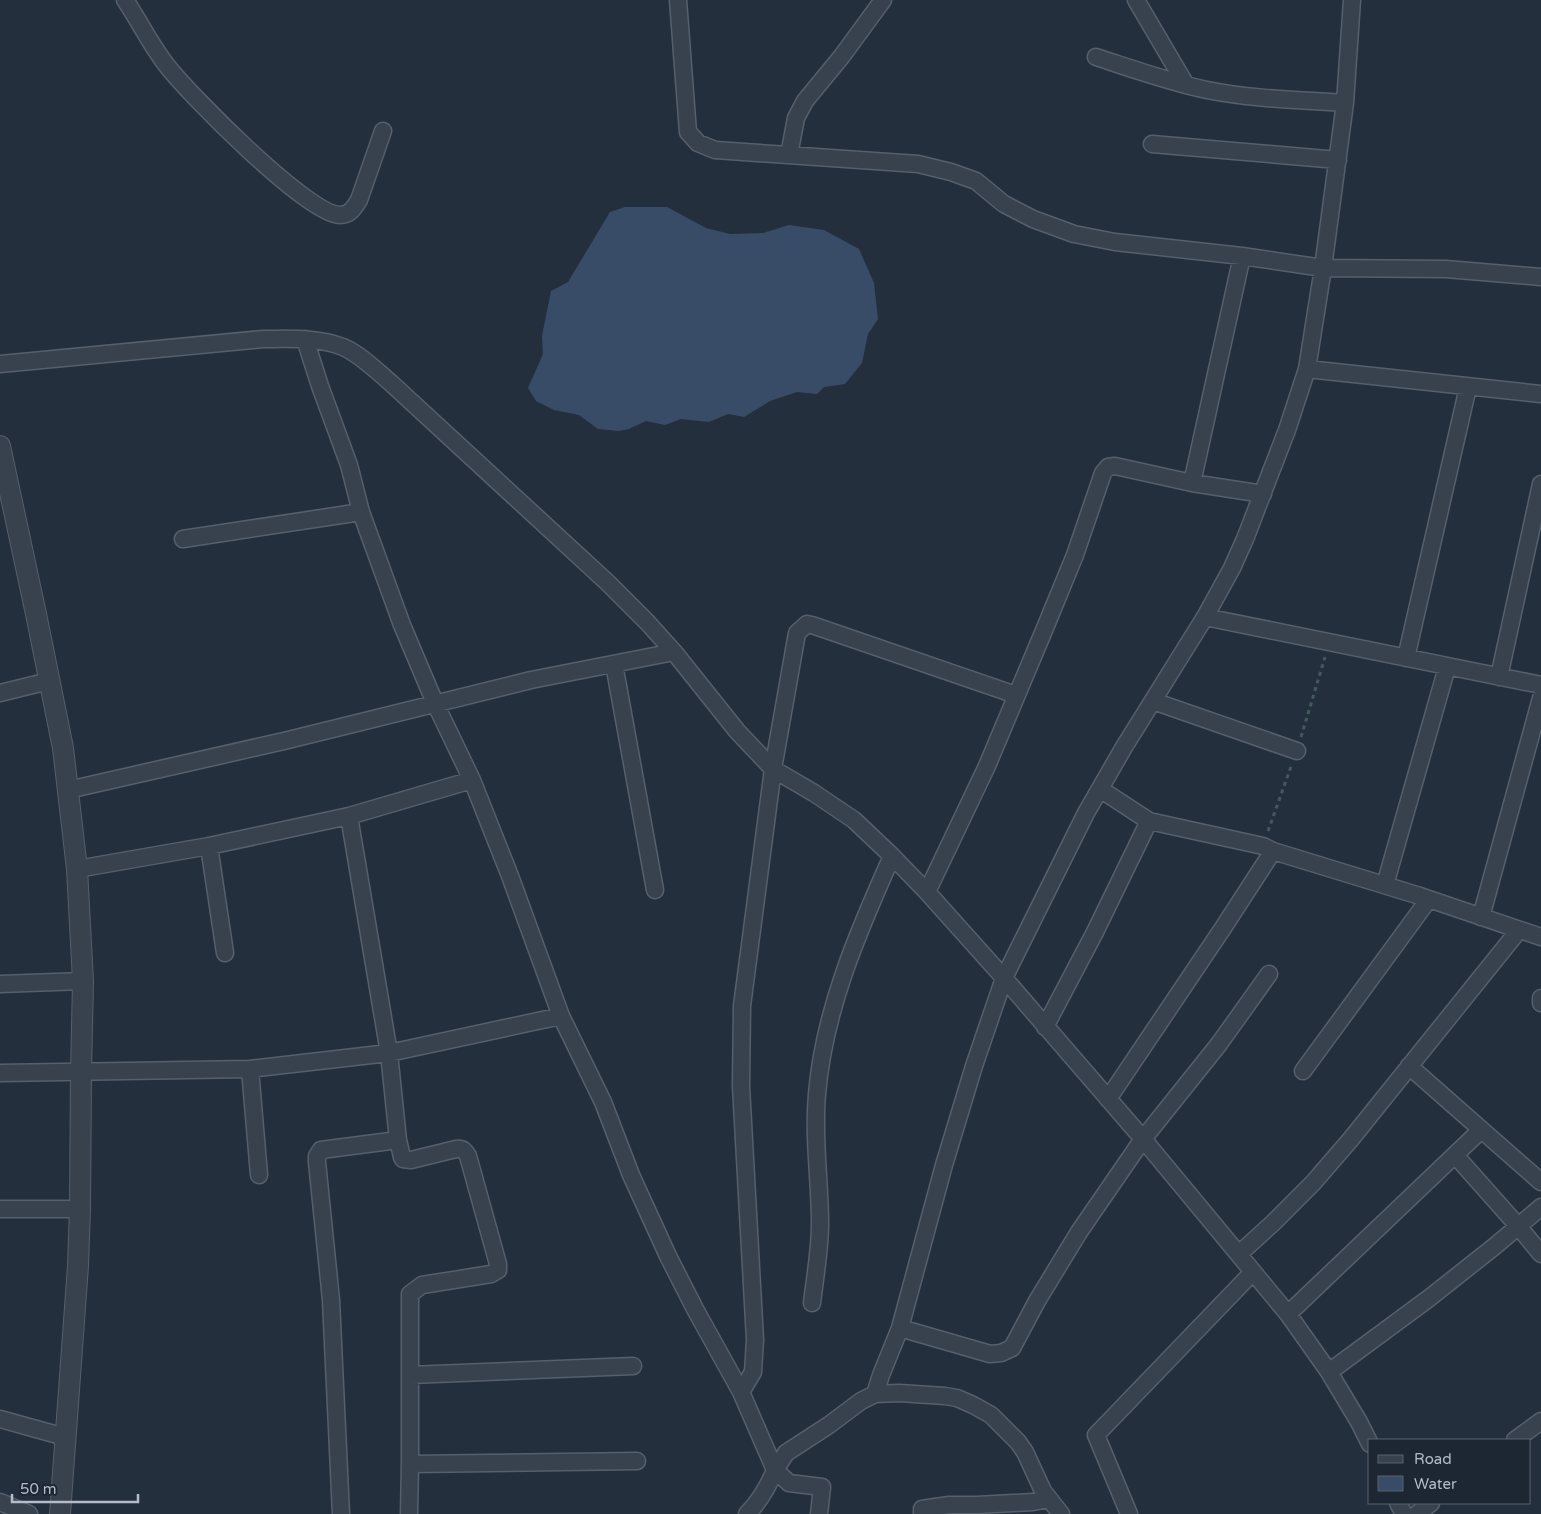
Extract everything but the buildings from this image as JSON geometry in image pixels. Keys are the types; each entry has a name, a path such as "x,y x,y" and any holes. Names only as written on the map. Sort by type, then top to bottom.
{"street":[{"path":"125,0 152,44 183,86 289,187 328,212 338,216 347,214 353,210 360,200 383,131"},
{"path":"678,0 688,132 698,143 715,150 918,164 951,172 976,181 1004,204 1033,219 1074,234 1115,242 1242,256 1323,268 1446,269 1541,277"},
{"path":"789,155 796,118 805,101 842,56 883,0"},
{"path":"1136,0 1186,85"},
{"path":"875,1394 900,1328 944,1165 974,1066 1004,978 1086,813 1124,747 1205,617 1232,568 1287,430 1307,369 1323,268 1345,103 1352,0"},
{"path":"1096,57 1166,80 1208,90 1254,96 1345,103"},
{"path":"1152,144 1338,160"},
{"path":"1192,483 1242,256"},
{"path":"305,339 349,465 361,512 402,625 435,703 472,780 510,876 561,1016 603,1102 631,1175 668,1256 741,1392 776,1470 788,1483 822,1488 820,1514"},
{"path":"0,364 263,340 305,339 345,348 365,362 392,384 647,622 674,652 737,731 773,769 814,792 854,820 927,892 1143,1139 1288,1314 1329,1372 1368,1440"},
{"path":"1307,369 1541,394"},
{"path":"1406,658 1468,387"},
{"path":"0,446 62,748 77,869 83,981 80,1210 78,1266 60,1514"},
{"path":"927,892 987,766 1075,555 1103,473 1108,468 1115,466 1192,483 1263,494"},
{"path":"1499,677 1541,484"},
{"path":"183,540 361,512"},
{"path":"1205,617 1541,685"},
{"path":"741,1392 753,1372 755,1340 742,1086 742,1006 773,769 797,633 807,624 1016,694"},
{"path":"68,790 284,741 531,680 674,652"},
{"path":"614,664 655,890"},
{"path":"1385,885 1447,667"},
{"path":"0,692 49,681"},
{"path":"1481,916 1541,698"},
{"path":"1153,701 1297,751"},
{"path":"77,869 209,846 349,816 472,780"},
{"path":"1100,789 1150,821 1262,846 1541,937"},
{"path":"349,816 389,1053 398,1140 402,1157 411,1160 456,1148 461,1148 466,1153 498,1264 498,1270 491,1274 422,1285 410,1294 410,1464 408,1514"},
{"path":"1046,1027 1150,821"},
{"path":"209,846 225,953"},
{"path":"1108,1099 1273,851"},
{"path":"812,1303 820,1226 816,1122 823,1043 836,996 859,931 892,856"},
{"path":"1303,1071 1429,899"},
{"path":"1239,1254 1313,1183 1352,1138 1519,930"},
{"path":"900,1328 990,1354 1001,1353 1012,1348 1037,1301 1079,1232 1143,1139 1219,1044 1269,974"},
{"path":"0,984 83,981"},
{"path":"1541,998 1541,1003"},
{"path":"0,1074 250,1069 389,1053 561,1016"},
{"path":"1409,1066 1541,1182"},
{"path":"250,1069 259,1175"},
{"path":"1288,1314 1481,1130"},
{"path":"341,1514 331,1300 317,1156 321,1150 398,1140"},
{"path":"1455,1154 1541,1254"},
{"path":"1329,1372 1428,1299 1541,1207"},
{"path":"0,1209 80,1210"},
{"path":"1129,1514 1096,1435 1253,1272"},
{"path":"410,1375 633,1366"},
{"path":"747,1514 755,1507 766,1490 786,1453 861,1401 875,1394 899,1393 957,1398 991,1415 1018,1442 1025,1452 1042,1491 1061,1514"},
{"path":"0,1419 65,1436"},
{"path":"1516,1439 1541,1421"},
{"path":"410,1464 638,1461"},
{"path":"922,1514 922,1509 949,1505 1005,1504 1050,1499"},
{"path":"0,1502 29,1514"},
{"path":"1417,1514 1430,1504"}],"water":[{"path":"625,207 667,207 706,228 730,234 763,233 789,225 824,230 859,249 874,283 878,319 868,334 862,363 845,384 824,387 817,394 797,392 770,401 744,417 728,414 709,422 681,419 665,425 646,421 629,429 619,431 598,429 579,415 554,410 536,401 528,388 543,354 542,336 551,291 568,282 610,212"}]}
